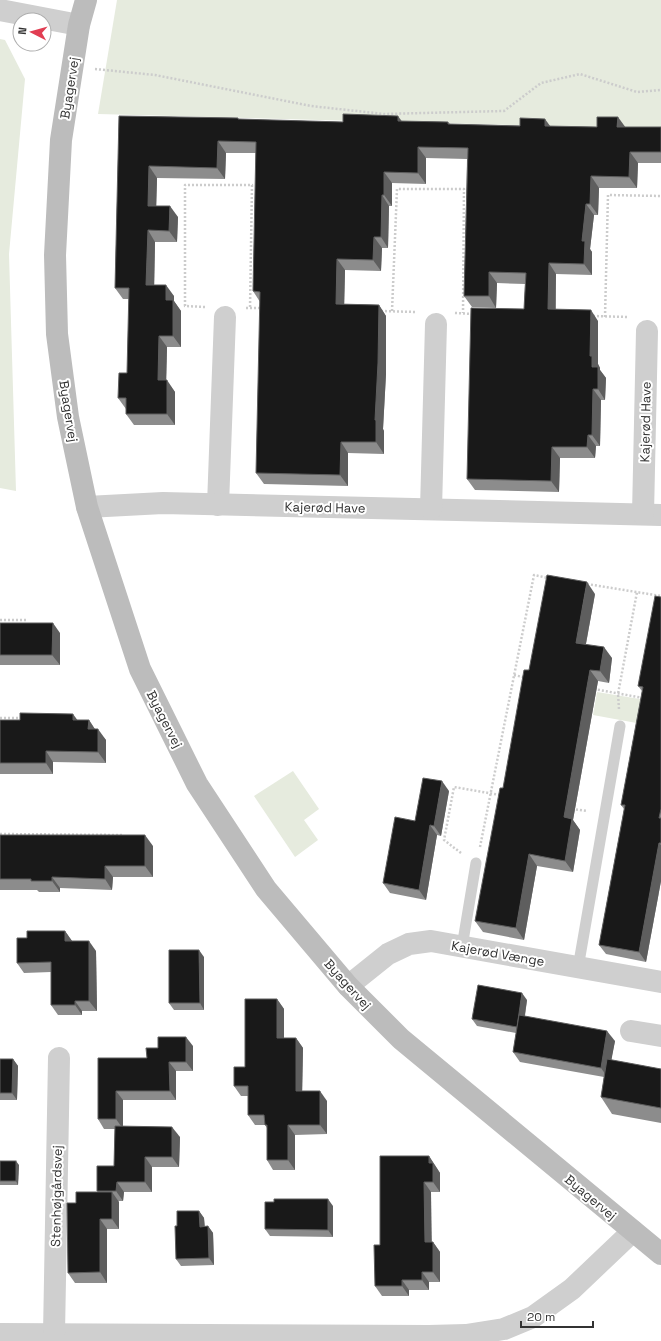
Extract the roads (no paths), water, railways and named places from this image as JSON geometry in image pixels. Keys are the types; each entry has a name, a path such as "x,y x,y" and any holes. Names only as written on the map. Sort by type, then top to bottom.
{"street":[{"name":"Byagervej","path":"86,0 79,25 61,140 54,255 57,334 67,409 87,507 140,669 197,784 266,889 348,986 401,1040 661,1254"},
{"path":"0,10 79,25"},
{"path":"218,504 225,317"},
{"path":"431,509 436,324"},
{"name":"Kajerød Have","path":"87,507 163,503 652,514 647,331"},
{"name":"Kajerød Vænge","path":"348,986 388,954 409,944 431,941 661,982"},
{"path":"631,1031 661,1036"},
{"name":"Stenhøjgårdsvej","path":"54,1334 59,1058"},
{"path":"0,1334 429,1336 466,1335 504,1329 534,1316 572,1289 633,1231"}],"lane":[{"path":"578,968 620,726"},
{"path":"462,947 476,863"}]}
